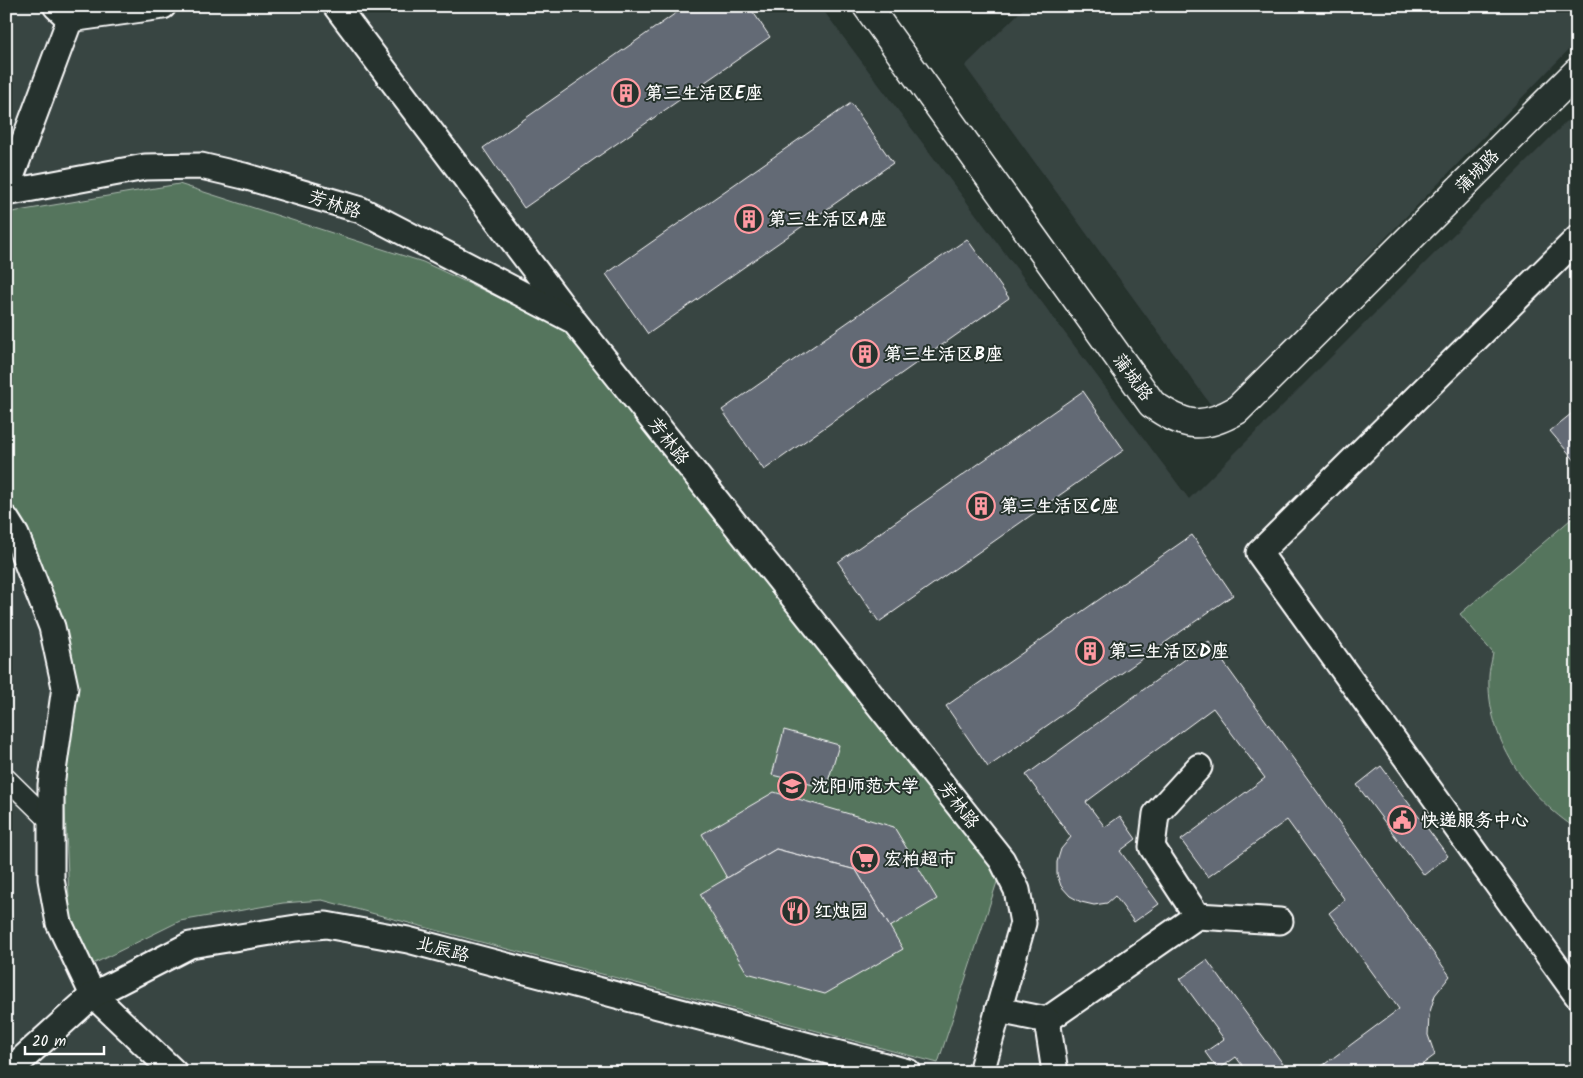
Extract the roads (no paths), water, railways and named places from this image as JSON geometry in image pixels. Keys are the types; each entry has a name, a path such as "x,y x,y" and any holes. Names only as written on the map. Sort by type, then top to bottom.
{"street":[{"path":"6,192 63,12 163,6"},
{"path":"336,6 574,321"},
{"name":"蒲城路","path":"867,6 1152,404 1172,418 1194,424 1217,422 1237,410 1577,72"},
{"name":"芳林路","path":"6,192 145,167 210,168 361,210 574,321 1002,860 1017,890 1023,923 981,1072"},
{"path":"1577,239 1258,553 1577,995"},
{"path":"6,519 16,535 52,627 65,687 52,785 51,879 58,923 93,995 174,1072"},
{"path":"1197,916 1152,847 1156,814 1199,767"},
{"path":"6,778 51,822"},
{"path":"998,1010 1047,1020 1197,916 1280,921"},
{"name":"北辰路","path":"8,1072 93,995 190,944 326,925 408,940 908,1072"},
{"path":"1047,1020 1055,1072"}],"place":[{"name":"第三生活区E座","path":"626,93"},
{"name":"第三生活区A座","path":"749,219"},
{"name":"第三生活区B座","path":"865,354"},
{"name":"第三生活区C座","path":"981,506"},
{"name":"第三生活区D座","path":"1090,651"},
{"name":"沈阳师范大学","path":"792,786"},
{"name":"快递服务中心","path":"1402,820"},
{"name":"宏柏超市","path":"865,859"},
{"name":"红烛园","path":"795,911"}]}
